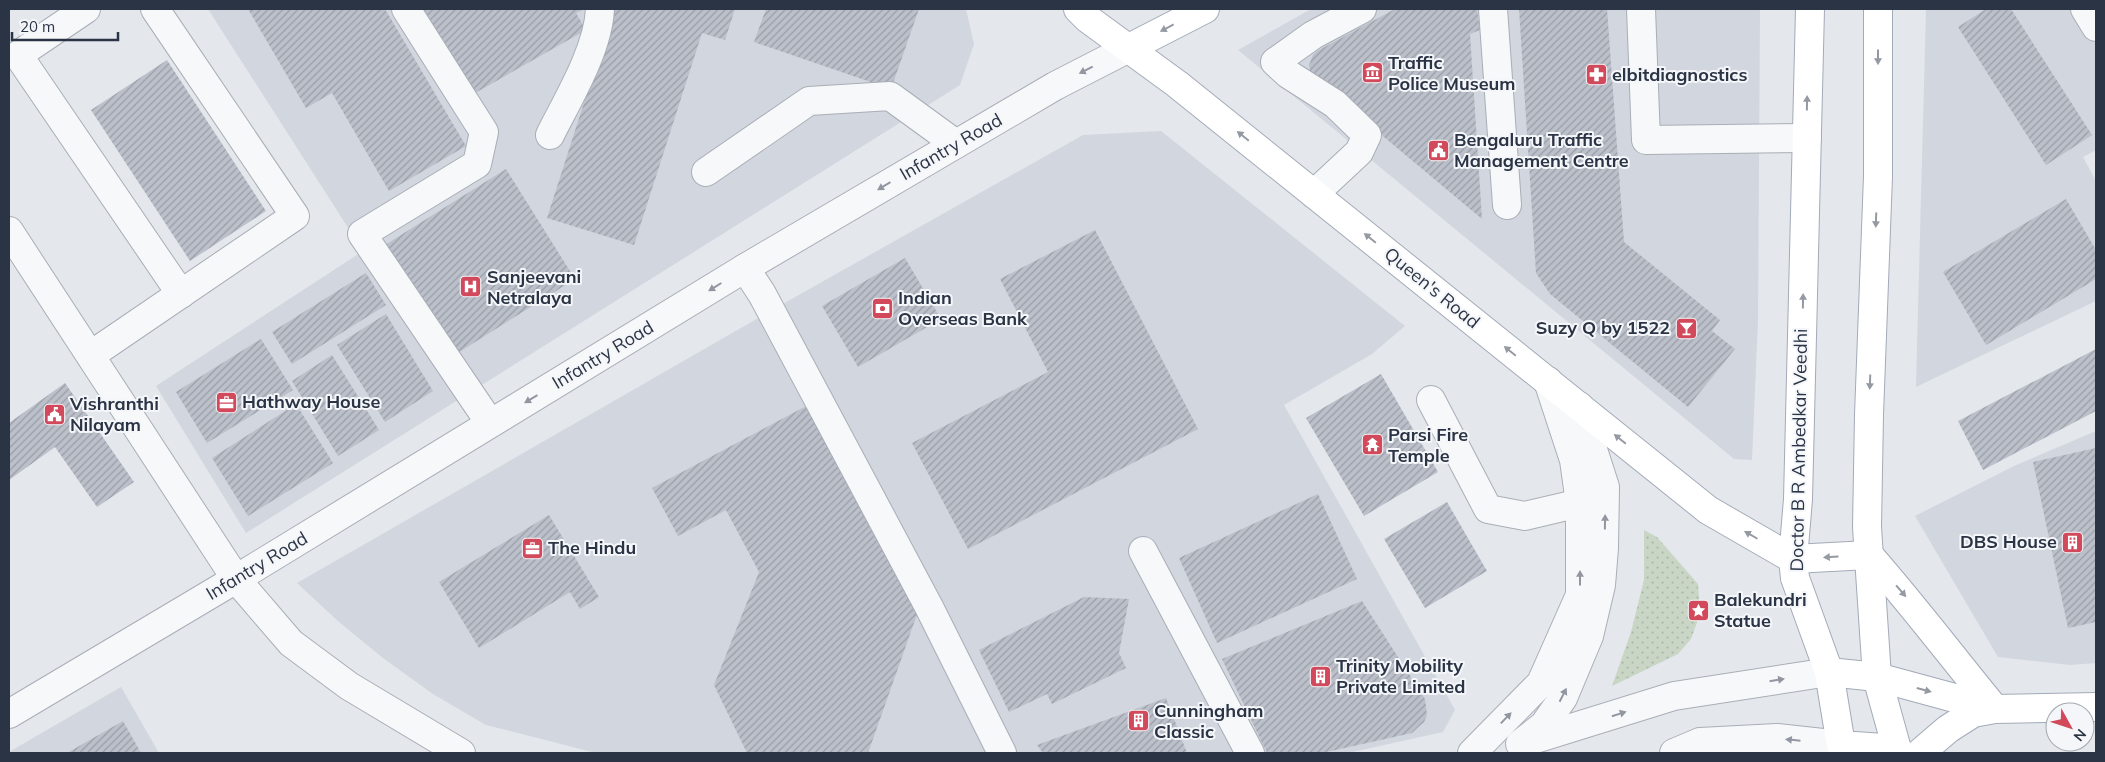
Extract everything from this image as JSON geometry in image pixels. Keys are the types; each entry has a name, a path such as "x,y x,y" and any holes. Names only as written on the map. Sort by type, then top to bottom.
{"main road":[{"name":"Queen's Road","path":"1078,9 1088,19 1177,84 1708,510 1793,559"},
{"name":"Infantry Road","path":"1129,48 1205,9"},
{"name":"Doctor B R Ambedkar Veedhi","path":"1810,9 1798,499 1793,559 1795,578 1829,672 1842,746"},
{"path":"1878,9 1878,176 1869,415 1867,527 1877,677 1905,752"},
{"path":"1793,559 1869,555"},
{"path":"1869,555 1909,600 1924,623 1995,709"},
{"path":"1829,672 1877,677 1995,709"},
{"path":"1842,746 1905,752 1973,713 1995,709 2096,707"}],"street":[{"path":"86,9 18,55 181,294"},
{"path":"91,356 295,216 155,9"},
{"path":"406,9 484,132 477,164 362,234 490,423"},
{"path":"550,135 583,70 600,20 600,9"},
{"path":"1314,194 1359,152 1367,135 1335,104 1288,74 1275,62 1313,35 1362,9"},
{"path":"1493,9 1507,205"},
{"path":"1641,9 1646,140 1807,138"},
{"path":"2085,9 2096,27"},
{"name":"Infantry Road","path":"9,714 236,579 745,268 1055,86 1129,48"},
{"path":"706,172 809,101 890,96 956,144"},
{"path":"9,231 236,579 290,643 349,686 461,753"},
{"path":"745,268 762,294 924,598 1002,753"},
{"path":"1472,753 1541,683 1580,595 1580,503 1574,460 1548,381"},
{"path":"1431,400 1488,508 1525,516 1580,503"},
{"path":"1520,744 1544,724 1562,698 1589,636 1600,585 1604,548 1604,487 1579,406"},
{"path":"1143,551 1250,753"},
{"path":"1488,753 1674,696 1829,672"},
{"path":"1674,753 1700,742 1776,738 1842,746"}],"shaded area":[{"path":"208,9 966,9 974,44 960,85 246,533 156,386 363,251"},
{"path":"1311,9 1760,9 1758,319 1752,460 1734,459 1238,50"},
{"path":"1926,9 2096,9 2096,150 2083,157 2096,181 2096,301 1916,387"},
{"path":"1161,131 1405,326 1372,354 1284,405 1455,710 1443,732 1348,753 596,753 486,725 433,694 383,658 339,622 297,583 781,305 1083,135"},
{"path":"2096,431 2096,663 2070,665 1998,657 1915,516 2014,466"},
{"path":"121,687 159,753 9,753 9,752"}],"green space":[{"path":"1644,530 1657,537 1698,584 1700,614 1691,639 1678,654 1612,686 1631,632 1644,580"}],"building":[{"path":"248,9 385,9 466,146 389,191 332,93 306,108"},
{"path":"419,9 584,9 576,13 586,30 468,97"},
{"path":"614,9 735,9 725,40 702,33 634,245 547,218"},
{"path":"766,9 919,9 891,89 754,42"},
{"name":"Bengaluru Traffic Management Centre","path":"1395,9 1477,9 1480,30 1470,34 1482,219 1311,76 1309,65 1317,51"},
{"path":"1519,9 1607,9 1624,242 1720,320 1712,331 1735,349 1688,407 1550,294 1536,273"},
{"path":"1986,9 2011,9 2092,135 2046,165 1958,27"},
{"path":"167,60 266,211 190,261 91,110"},
{"path":"506,169 575,279 453,356 385,245"},
{"path":"2066,199 2096,250 2096,279 1986,345 1943,272"},
{"path":"1095,230 1198,429 968,549 912,443 1048,372 1000,279"},
{"path":"905,258 941,319 858,367 822,306"},
{"path":"366,273 386,305 292,364 272,332"},
{"path":"386,314 433,391 385,422 337,345"},
{"path":"261,339 293,390 207,443 176,392"},
{"path":"2096,349 2096,411 1983,470 1958,421"},
{"path":"332,355 379,430 338,456 292,381"},
{"name":"Parsi Fire Temple","path":"1381,374 1438,472 1364,516 1306,418"},
{"path":"65,383 134,482 97,507 55,447 9,480 9,423"},
{"path":"812,403 920,606 868,753 747,753 714,685 759,572 726,510 678,536 652,488"},
{"path":"296,404 333,463 248,516 212,458"},
{"name":"DBS House","path":"2096,448 2096,622 2068,628 2033,462"},
{"path":"1318,494 1357,579 1217,643 1179,558"},
{"path":"1447,502 1487,571 1425,608 1384,539"},
{"name":"The Hindu","path":"549,515 599,597 580,609 570,592 479,648 439,582"},
{"path":"1084,597 1129,599 1119,653 1126,668 1052,704 1047,694 1009,712 979,650"},
{"name":"Trinity Mobility Private Limited","path":"1362,601 1425,699 1427,715 1424,722 1412,733 1322,753 1267,753 1222,659"},
{"name":"Cunningham Classic","path":"1166,698 1187,753 1043,753 1037,745"},
{"path":"123,721 141,753 67,753"}],"place":[{"name":"Traffic Police Museum","path":"1372,73"},
{"name":"elbitdiagnostics","path":"1596,75"},
{"name":"Bengaluru Traffic Management Centre","path":"1438,150"},
{"name":"Sanjeevani Netralaya","path":"471,287"},
{"name":"Indian Overseas Bank","path":"882,308"},
{"name":"Suzy Q by 1522","path":"1686,328"},
{"name":"Hathway House","path":"226,402"},
{"name":"Vishranthi Nilayam","path":"54,414"},
{"name":"Parsi Fire Temple","path":"1372,445"},
{"name":"DBS House","path":"2073,542"},
{"name":"The Hindu","path":"532,548"},
{"name":"Balekundri Statue","path":"1698,610"},
{"name":"Trinity Mobility Private Limited","path":"1320,676"},
{"name":"Cunningham Classic","path":"1138,721"}]}
